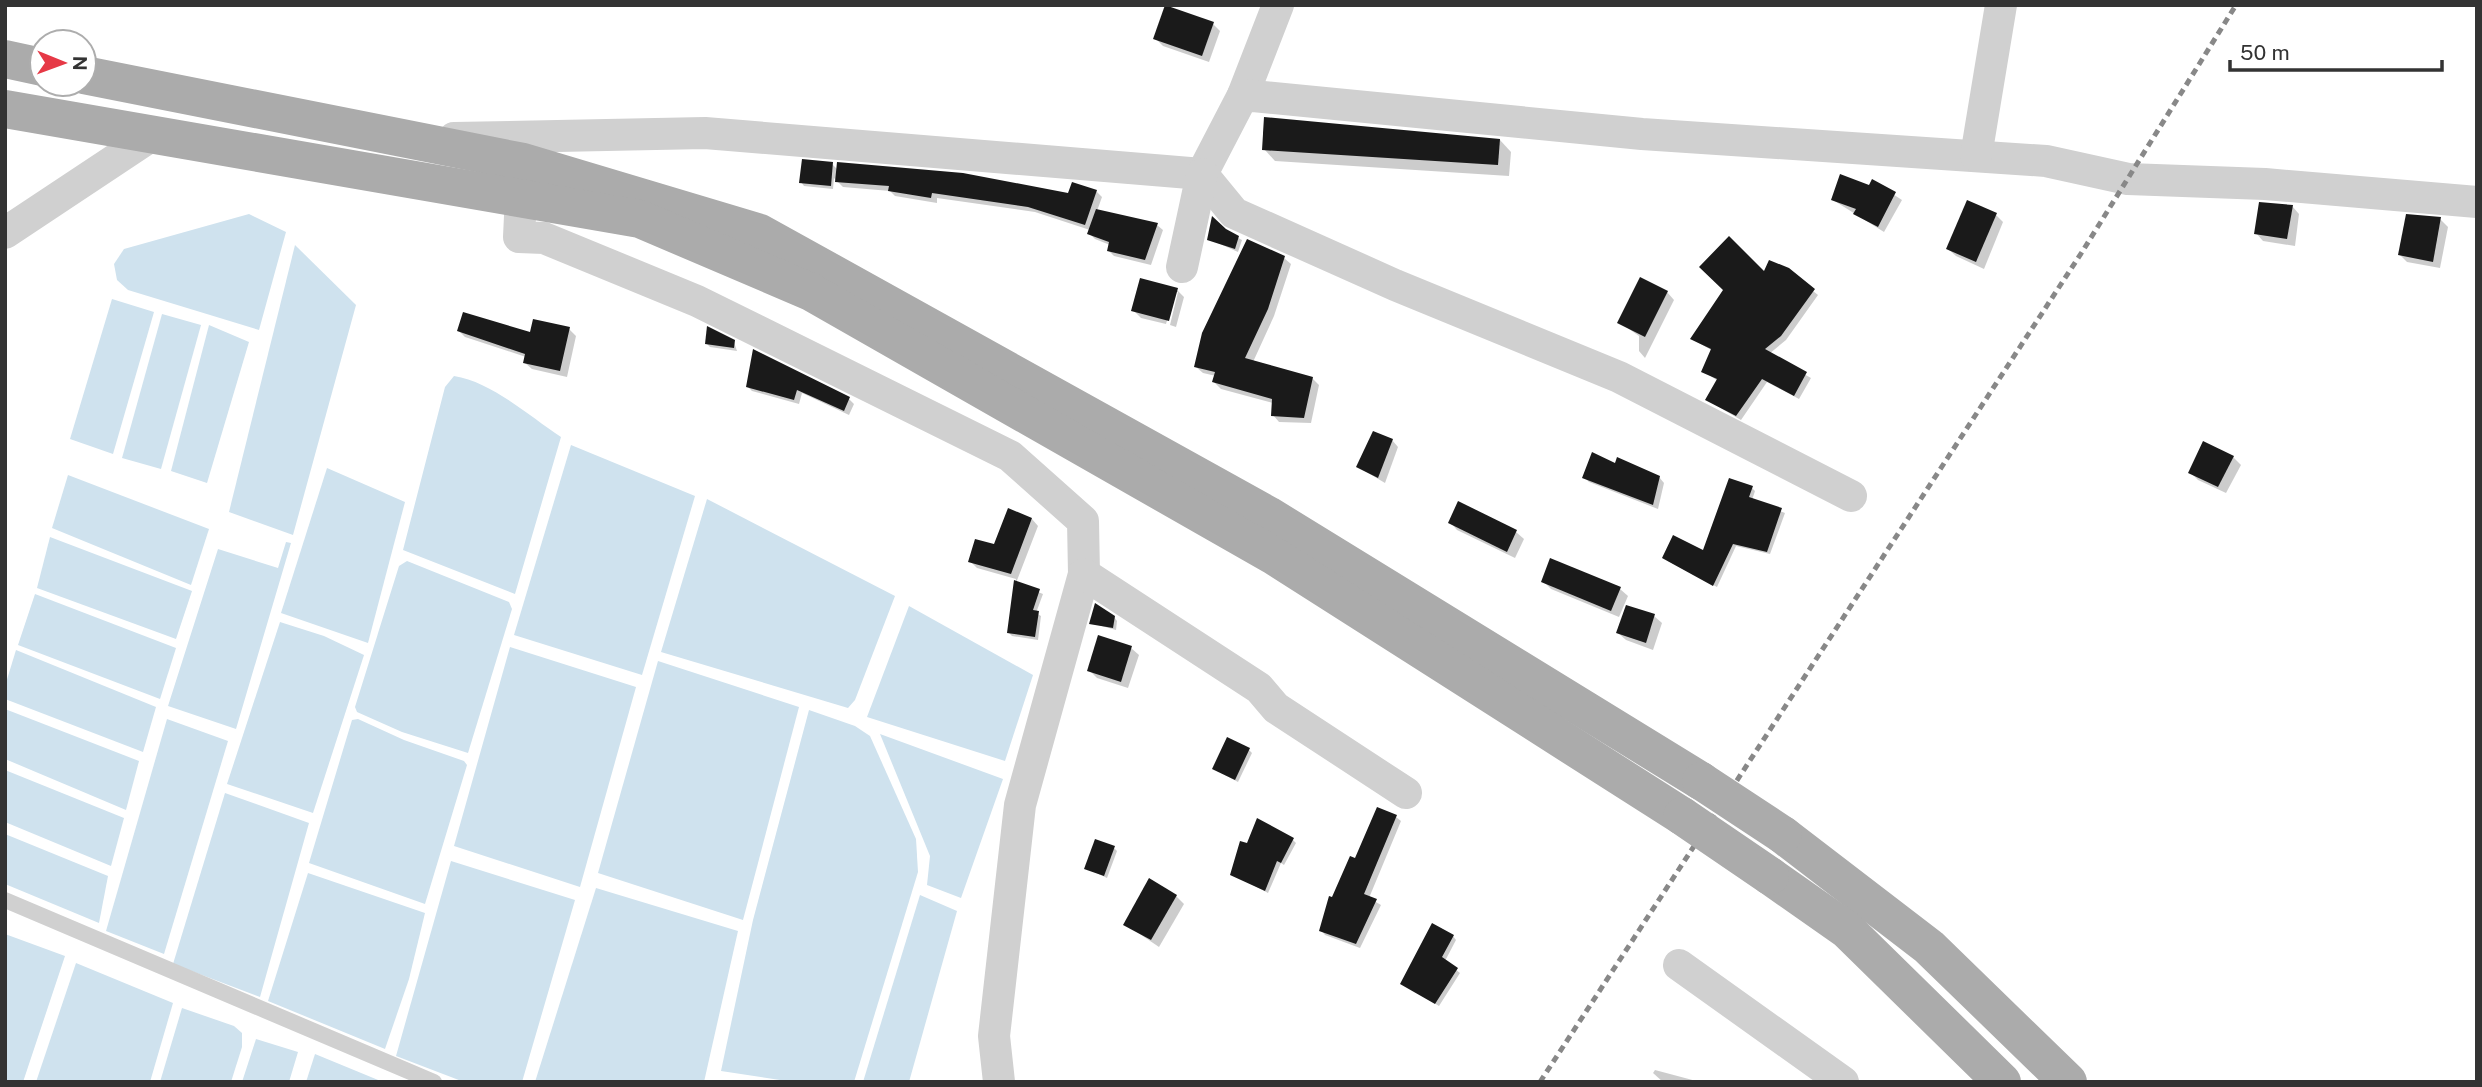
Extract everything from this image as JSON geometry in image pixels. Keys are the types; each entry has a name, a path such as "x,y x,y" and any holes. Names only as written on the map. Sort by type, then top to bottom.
{"main road":[{"path":"5,59 28,63"},
{"path":"98,78 400,139 640,219 811,292 1274,556 1682,816 1847,930 2001,1082"},
{"path":"5,109 154,134 522,179 760,233 1268,515 1701,781 1783,835 1929,947 2068,1082"}],"street":[{"path":"1182,267 1202,174 1243,95 1278,5"},
{"path":"1976,156 2001,5"},
{"path":"1243,95 1642,134 2046,160 2128,179 2265,184 2477,202"},
{"path":"400,139 705,133 1202,174 1234,212 1395,285 1619,377 1851,496"},
{"path":"5,233 154,134"},
{"path":"522,179 519,237 544,238 697,301 1010,456 1083,521 1084,574 1020,805 994,1037 999,1082"},
{"path":"1084,574 1259,688 1276,708 1406,793"},
{"path":"1679,965 1843,1082"}],"lane":[{"path":"5,900 434,1082"}],"water":[{"path":"249,214 286,232 259,330 128,290 117,280 114,264 124,249"},
{"path":"295,245 356,305 293,535 229,512"},
{"path":"112,299 154,312 113,454 70,439"},
{"path":"162,314 201,325 161,469 122,458"},
{"path":"209,325 249,342 207,483 171,471"},
{"path":"454,376 468,379 496,392 561,437 515,594 403,550 445,387"},
{"path":"571,445 695,496 642,675 514,635"},
{"path":"327,468 405,502 368,643 281,613"},
{"path":"68,475 209,529 191,585 52,528"},
{"path":"707,499 895,596 855,700 848,708 661,652"},
{"path":"50,537 192,591 176,639 37,588"},
{"path":"286,542 291,543 236,729 168,706 218,549 278,568"},
{"path":"407,561 509,602 512,609 468,753 402,732 357,712 355,707 399,566"},
{"path":"35,594 176,648 160,699 18,645"},
{"path":"909,606 1033,675 1005,761 867,717"},
{"path":"280,622 324,636 364,655 313,813 227,784"},
{"path":"510,647 636,687 580,887 454,846"},
{"path":"16,650 156,707 143,752 5,699 5,686"},
{"path":"658,661 799,707 743,920 598,873"},
{"path":"5,709 139,761 126,810 5,759"},
{"path":"809,710 855,726 870,736 916,839 918,872 854,1082 793,1082 721,1071 753,920"},
{"path":"167,719 228,741 164,954 106,931"},
{"path":"358,719 404,740 464,761 467,765 425,904 309,863 352,720"},
{"path":"880,734 1003,779 961,898 927,885 930,856"},
{"path":"5,770 124,818 111,866 5,822"},
{"path":"225,793 309,823 260,997 173,964"},
{"path":"5,834 108,876 99,923 5,884"},
{"path":"451,861 575,900 522,1082 464,1082 396,1056"},
{"path":"308,873 425,913 409,979 385,1049 268,1001"},
{"path":"596,888 738,931 704,1082 535,1082"},
{"path":"920,895 957,911 909,1082 863,1082"},
{"path":"5,934 65,956 23,1082 5,1082"},
{"path":"76,963 173,1003 150,1082 36,1082"},
{"path":"182,1008 234,1026 242,1033 242,1047 231,1082 160,1082"},
{"path":"256,1039 298,1052 289,1082 242,1082"},
{"path":"315,1054 383,1082 306,1082"}],"building":[{"path":"1165,5 1214,22 1202,56 1153,39"},
{"path":"1264,117 1500,139 1498,165 1262,150"},
{"path":"802,159 833,162 831,186 799,183"},
{"path":"837,162 963,173 1068,193 1072,182 1097,190 1085,225 1028,207 932,193 931,198 888,191 889,186 835,182"},
{"path":"1840,174 1869,185 1872,179 1896,192 1878,227 1853,214 1856,209 1831,200"},
{"path":"1967,200 1997,213 1976,262 1946,249"},
{"path":"2259,202 2293,205 2287,239 2254,234"},
{"path":"1096,209 1158,223 1145,260 1107,251 1109,242 1087,234"},
{"path":"2406,214 2441,217 2433,262 2398,255"},
{"path":"1212,216 1226,229 1239,236 1235,249 1207,240"},
{"path":"1729,236 1764,271 1769,260 1789,268 1815,289 1781,336 1765,349 1807,372 1794,396 1762,379 1736,416 1705,400 1717,379 1701,372 1711,349 1690,339 1723,290 1699,267"},
{"path":"1247,239 1285,256 1268,309 1245,358 1313,377 1304,418 1271,416 1272,399 1212,382 1215,372 1194,367 1202,333"},
{"path":"1640,277 1668,291 1645,337 1617,323"},
{"path":"1140,278 1178,288 1169,321 1131,311"},
{"path":"463,312 530,332 533,319 570,327 560,371 523,363 525,354 457,331"},
{"path":"707,326 735,340 734,348 705,344"},
{"path":"753,349 850,397 844,411 797,390 794,400 746,387"},
{"path":"1373,431 1393,439 1378,478 1356,467"},
{"path":"2203,441 2234,456 2218,487 2188,473"},
{"path":"1592,452 1615,463 1617,457 1660,476 1653,505 1582,478"},
{"path":"1729,478 1753,486 1749,497 1782,508 1767,552 1733,544 1713,586 1662,558 1673,535 1703,550"},
{"path":"1458,501 1517,530 1507,552 1448,523"},
{"path":"1008,508 1032,518 1011,574 968,562 975,539 994,544"},
{"path":"1550,558 1621,587 1611,611 1541,582"},
{"path":"1014,580 1040,589 1033,610 1039,611 1035,637 1007,633"},
{"path":"1095,603 1115,616 1113,628 1089,624"},
{"path":"1626,605 1655,614 1646,643 1616,633"},
{"path":"1098,635 1132,646 1121,682 1087,671"},
{"path":"1227,737 1250,748 1235,780 1212,769"},
{"path":"1377,807 1397,815 1364,894 1377,899 1356,944 1319,931 1329,896 1332,897 1350,856 1355,858"},
{"path":"1257,818 1294,838 1281,863 1277,861 1265,891 1230,875 1240,841 1247,843"},
{"path":"1095,839 1115,846 1104,876 1084,869"},
{"path":"1149,878 1177,895 1151,940 1123,925"},
{"path":"1432,923 1454,935 1442,957 1458,968 1435,1004 1400,984"}],"railway":[{"path":"1540,1082 2082,252 2236,5"}]}
